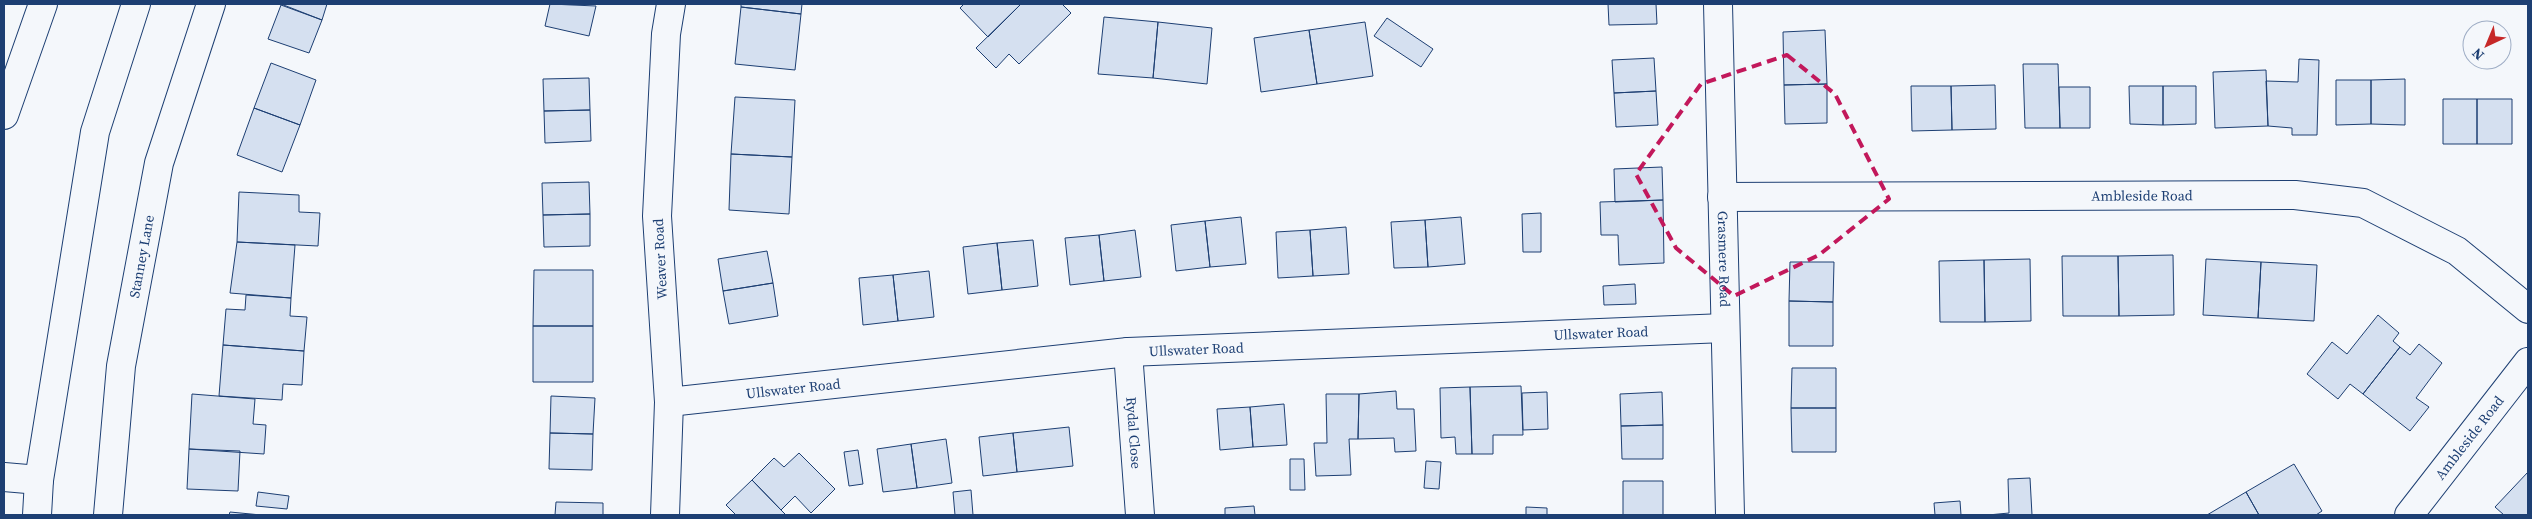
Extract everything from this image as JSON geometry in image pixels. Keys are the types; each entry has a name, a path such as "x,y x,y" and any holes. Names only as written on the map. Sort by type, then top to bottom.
{"street":[{"path":"4,115 43,4"},
{"path":"37,515 39,480 95,132 136,4"},
{"name":"Stanney Lane","path":"108,515 122,366 159,163 211,4"},
{"name":"Weaver Road","path":"665,515 669,402 657,216 666,34 671,4"},
{"name":"Grasmere Road","path":"1718,4 1730,515"},
{"name":"Ambleside Road","path":"1722,196 2295,195 2363,202 2457,251 2528,309"},
{"name":"Ullswater Road","path":"669,402 1128,352 1725,328"},
{"name":"Rydal Close","path":"1128,352 1140,515"},
{"name":"Ambleside Road","path":"2409,515 2528,362"},
{"path":"4,477 39,480"}],"highlighted area":[{"path":"1787,55 1835,94 1889,199 1819,255 1734,296 1676,248 1636,174 1701,84"}],"building":[{"path":"281,4 327,4 322,20"},
{"path":"550,4 596,6 589,36 545,26"},
{"path":"741,4 802,4 801,14 741,7"},
{"path":"964,4 1021,4 988,37 960,8"},
{"path":"1021,4 1062,4 1071,13 1019,64 1009,54 996,68 976,48"},
{"path":"1608,4 1656,4 1657,24 1609,25"},
{"path":"281,5 322,20 309,53 268,39"},
{"path":"741,7 801,14 795,70 735,64"},
{"path":"1104,17 1158,22 1153,78 1098,74"},
{"path":"1387,18 1433,49 1421,67 1374,36"},
{"path":"1158,22 1212,28 1207,84 1153,78"},
{"path":"1365,22 1373,76 1317,84 1309,30"},
{"path":"1309,30 1317,84 1261,92 1254,38"},
{"path":"1825,30 1827,84 1784,85 1783,32"},
{"path":"1654,58 1656,91 1614,93 1612,60"},
{"path":"2299,59 2319,60 2317,135 2292,135 2292,128 2268,126 2266,81 2298,82"},
{"path":"271,63 316,80 300,125 254,108"},
{"path":"2023,64 2058,64 2060,128 2025,128"},
{"path":"2266,70 2268,126 2215,128 2213,72"},
{"path":"589,78 590,110 544,111 543,79"},
{"path":"2405,79 2405,125 2371,124 2371,80"},
{"path":"2336,80 2371,80 2371,124 2336,125"},
{"path":"1827,84 1827,123 1785,124 1784,85"},
{"path":"1995,85 1996,129 1952,130 1951,86"},
{"path":"1911,86 1951,86 1952,130 1912,131"},
{"path":"2129,86 2163,86 2163,125 2130,124"},
{"path":"2163,86 2196,86 2196,124 2163,125"},
{"path":"2059,87 2090,87 2090,128 2060,128"},
{"path":"1656,91 1658,125 1616,127 1614,93"},
{"path":"735,97 795,100 792,157 731,154"},
{"path":"2443,99 2477,99 2477,144 2443,144"},
{"path":"2477,99 2512,99 2512,144 2477,144"},
{"path":"254,108 300,125 282,172 237,155"},
{"path":"590,110 591,141 545,143 544,111"},
{"path":"731,154 792,157 789,214 729,210"},
{"path":"1662,167 1663,200 1615,202 1614,169"},
{"path":"589,182 590,214 543,215 542,183"},
{"path":"239,192 299,195 299,212 320,213 318,246 237,242"},
{"path":"1663,200 1664,263 1619,265 1618,235 1601,235 1600,202"},
{"path":"1541,213 1541,252 1523,252 1522,214"},
{"path":"590,214 590,246 544,247 543,215"},
{"path":"1241,217 1246,264 1210,267 1205,221"},
{"path":"1461,217 1465,264 1428,267 1425,220"},
{"path":"1425,220 1428,267 1394,268 1391,222"},
{"path":"1205,221 1210,267 1176,271 1171,225"},
{"path":"1346,227 1349,274 1313,276 1310,230"},
{"path":"1135,230 1141,277 1104,281 1099,235"},
{"path":"1310,230 1313,276 1278,278 1276,232"},
{"path":"1099,235 1104,281 1070,285 1065,238"},
{"path":"1033,240 1038,286 1002,290 997,243"},
{"path":"237,242 295,245 291,298 230,293"},
{"path":"997,243 1002,290 968,294 963,247"},
{"path":"767,251 773,283 723,291 718,259"},
{"path":"2173,255 2174,315 2119,316 2118,256"},
{"path":"2062,256 2118,256 2119,316 2063,316"},
{"path":"2030,259 2031,321 1985,322 1984,260"},
{"path":"2206,259 2261,262 2258,318 2203,315"},
{"path":"1984,260 1985,322 1940,322 1939,261"},
{"path":"1790,262 1834,262 1833,302 1789,301"},
{"path":"2261,262 2317,265 2314,321 2258,318"},
{"path":"534,270 593,270 593,326 533,326"},
{"path":"929,271 934,317 898,321 893,275"},
{"path":"893,275 898,321 863,325 859,278"},
{"path":"773,283 778,316 729,324 723,291"},
{"path":"1635,284 1636,304 1604,305 1603,286"},
{"path":"246,295 291,298 290,316 307,317 304,351 223,345 226,309 245,310"},
{"path":"1789,301 1833,302 1833,346 1789,346"},
{"path":"2378,315 2399,333 2393,341 2400,347 2363,394 2350,384 2338,399 2307,374 2332,342 2347,354"},
{"path":"533,326 593,326 593,382 533,382"},
{"path":"2419,344 2442,363 2416,398 2429,407 2410,431 2363,394 2400,347 2410,355"},
{"path":"223,345 304,351 302,385 283,384 282,400 219,396"},
{"path":"1792,368 1836,368 1836,408 1791,408"},
{"path":"1521,386 1523,435 1493,435 1493,454 1472,454 1470,387"},
{"path":"1470,387 1472,454 1456,454 1455,437 1441,438 1440,388"},
{"path":"1396,391 1397,409 1414,409 1416,451 1395,452 1394,438 1358,439 1359,394"},
{"path":"1547,392 1548,429 1523,430 1522,393"},
{"path":"1662,392 1663,425 1621,426 1620,394"},
{"path":"192,394 255,399 253,424 266,425 264,454 189,449"},
{"path":"1326,394 1359,394 1358,439 1349,439 1351,475 1316,476 1314,443 1327,443"},
{"path":"551,396 595,398 593,434 550,433"},
{"path":"1284,404 1287,445 1253,447 1250,407"},
{"path":"1250,407 1253,447 1220,450 1217,409"},
{"path":"1791,408 1836,408 1836,452 1792,452"},
{"path":"1663,425 1663,459 1622,459 1621,426"},
{"path":"1069,427 1073,466 1017,472 1013,433"},
{"path":"550,433 593,434 592,470 549,469"},
{"path":"1013,433 1017,472 983,476 979,437"},
{"path":"946,439 952,483 917,488 911,444"},
{"path":"911,444 917,488 883,492 877,449"},
{"path":"189,449 240,451 238,491 187,489"},
{"path":"858,450 863,484 849,486 844,452"},
{"path":"799,453 835,489 811,513 795,496 781,510 752,480 774,458 784,467"},
{"path":"1290,459 1304,459 1305,490 1290,490"},
{"path":"1426,461 1441,462 1439,489 1424,488"},
{"path":"2294,464 2322,511 2316,515 2259,515 2246,492"},
{"path":"2528,472 2528,515 2504,515 2495,507"},
{"path":"2030,478 2032,515 1988,515 2009,513 2008,479"},
{"path":"752,480 786,515 736,515 726,505"},
{"path":"1623,481 1663,481 1663,515 1623,515"},
{"path":"971,490 973,515 955,515 953,492"},
{"path":"258,492 289,496 287,509 256,506"},
{"path":"2246,492 2259,515 2207,515"},
{"path":"1960,501 1961,515 1935,515 1934,503"},
{"path":"556,502 603,503 603,515 555,515"},
{"path":"1254,506 1255,515 1225,515 1225,508"},
{"path":"1526,507 1547,508 1547,515 1526,515"},
{"path":"230,512 261,515 229,515"}]}
